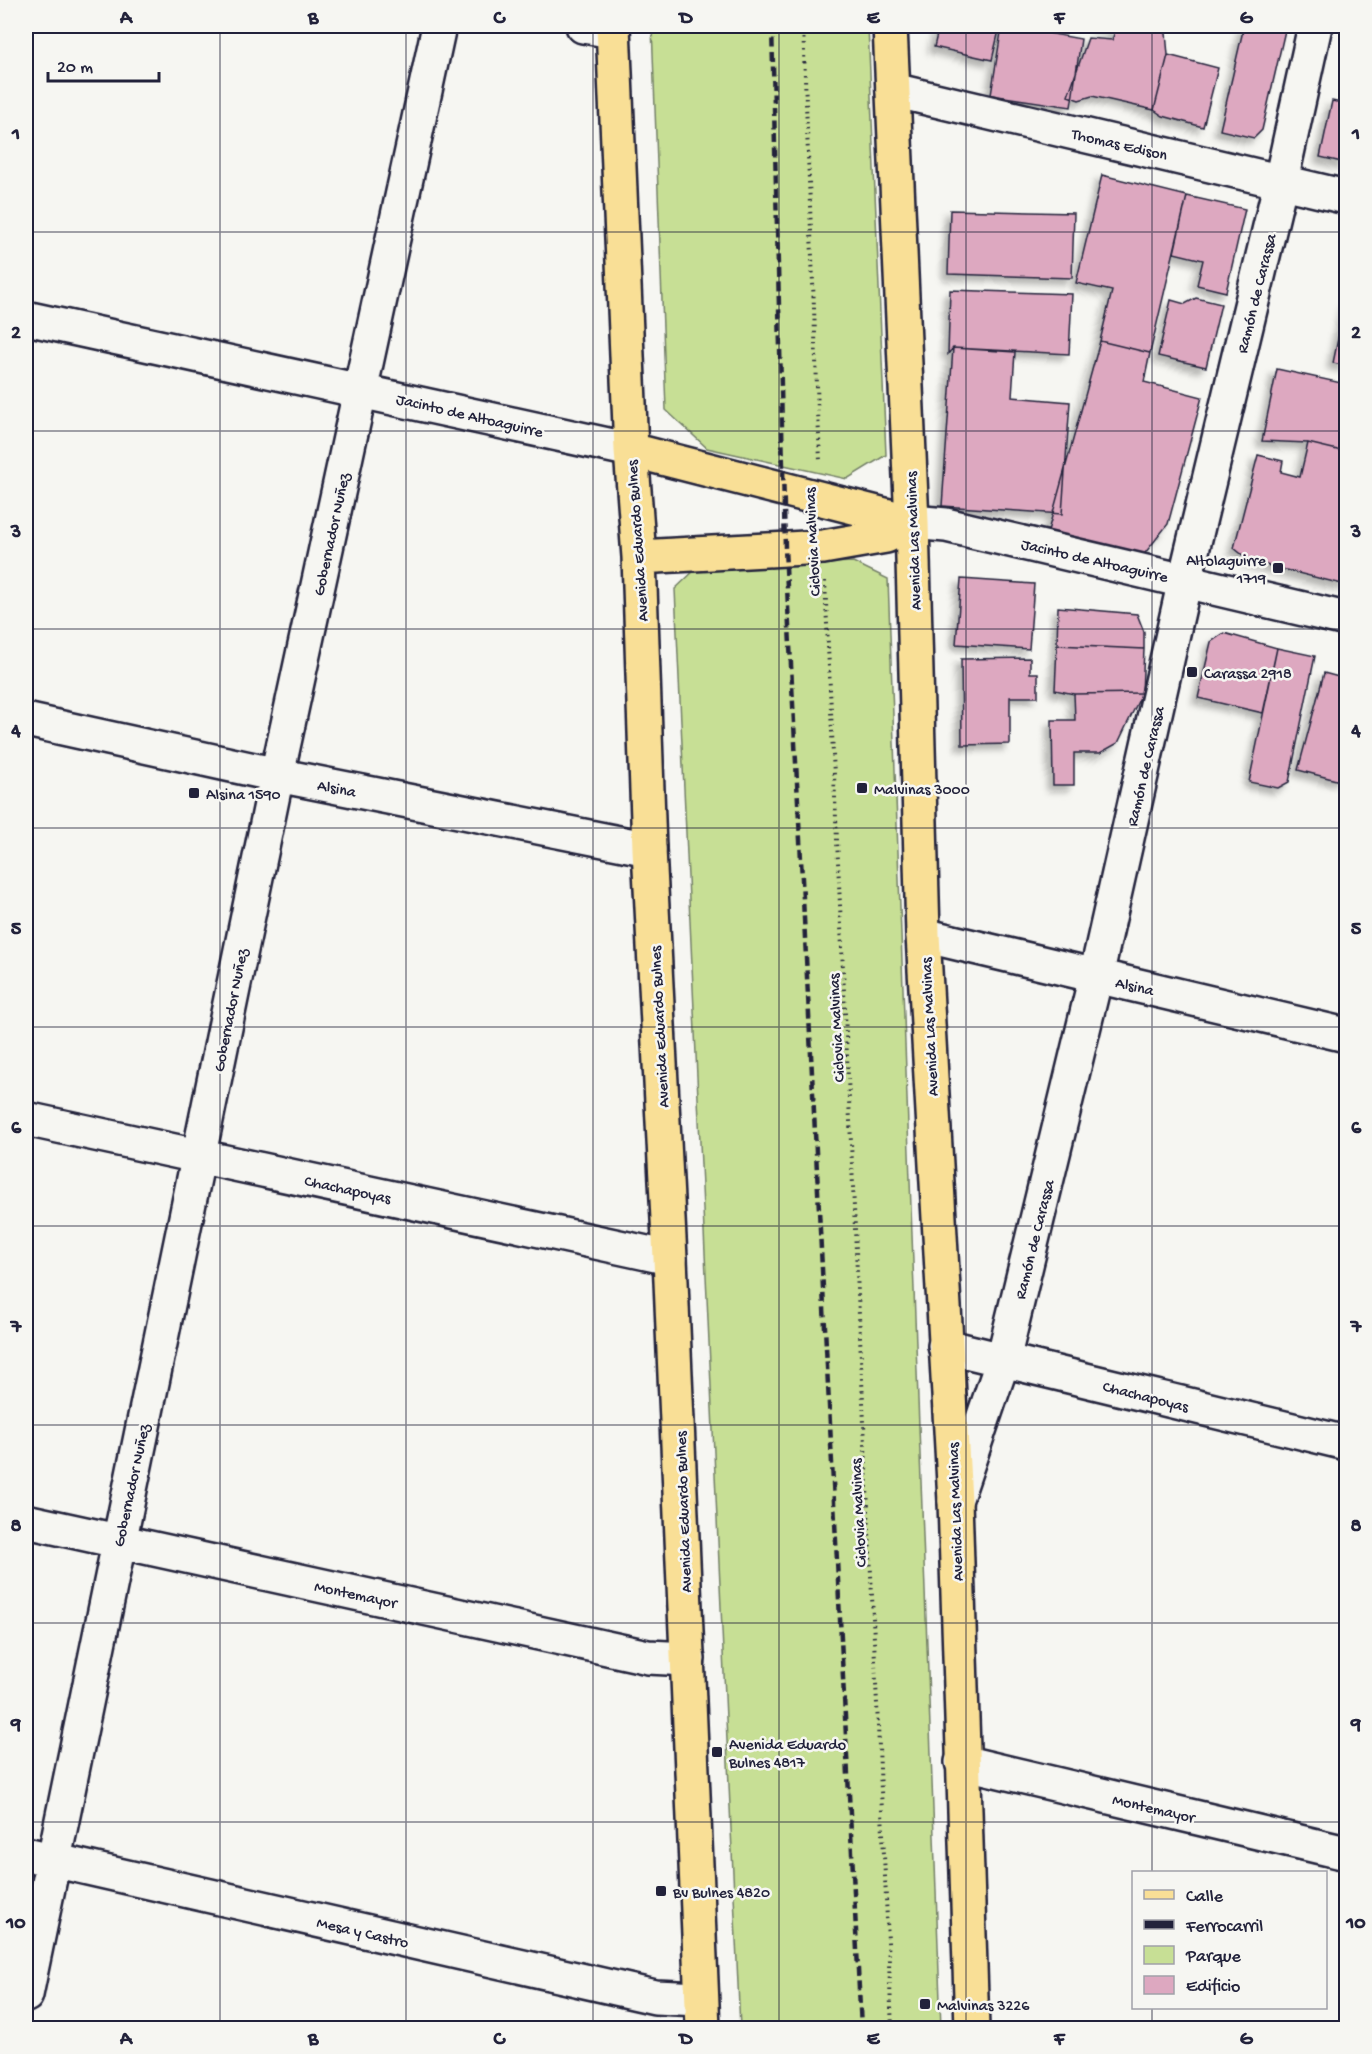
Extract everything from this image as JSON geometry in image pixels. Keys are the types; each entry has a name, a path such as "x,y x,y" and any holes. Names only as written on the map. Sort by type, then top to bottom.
{"main road":[{"name":"Avenida Las Malvinas","path":"890,26 912,522 923,935 955,1501 972,2028"},
{"name":"Avenida Eduardo Bulnes","path":"603,27 639,557 649,849 670,1258 702,2014"},
{"name":"Jacinto de Altoaguirre","path":"631,450 912,522"},
{"path":"639,557 823,547 886,536 912,522"}],"street":[{"name":"Gobernador Nuñez","path":"26,1995 40,1857 118,1541 277,775 439,26"},
{"name":"Ramón de Carassa","path":"955,1501 1003,1360 1096,976 1185,580 1281,181 1315,26"},
{"name":"Thomas Edison","path":"893,90 1347,197"},
{"name":"Jacinto de Altoaguirre","path":"26,318 362,389 631,450"},
{"name":"Jacinto de Altoaguirre","path":"912,522 945,525 1347,619"},
{"name":"Alsina","path":"26,720 277,775 649,849"},
{"name":"Alsina","path":"923,935 1347,1035"},
{"name":"Chachapoyas","path":"26,1119 670,1258"},
{"name":"Chachapoyas","path":"945,1346 1347,1443"},
{"name":"Montemayor","path":"26,1521 648,1657 688,1659"},
{"name":"Montemayor","path":"962,1762 1347,1853"},
{"name":"Mesa y Castro","path":"40,1857 655,1997 702,2014"}],"path":[{"name":"Ciclovia Malvinas","path":"803,26 821,500"},
{"name":"Ciclovia Malvinas","path":"823,547 892,2028"}],"green space":[{"path":"652,26 868,26 886,455 847,479 707,448 666,410"},
{"path":"853,562 888,579 941,2028 740,2028 675,589 697,568"}],"building":[{"path":"939,26 1000,26 992,60 934,47"},
{"path":"1002,26 1048,26 1047,33 1081,39 1071,107 991,95"},
{"path":"1095,26 1113,26 1115,31 1099,28"},
{"path":"1117,26 1147,26 1166,33 1168,55 1154,110 1092,96 1079,100 1068,96 1088,38 1112,40"},
{"path":"1244,26 1286,26 1262,130 1254,138 1220,130"},
{"path":"1168,55 1218,68 1203,127 1163,116 1154,110"},
{"path":"1332,101 1346,104 1346,163 1320,157"},
{"path":"1102,175 1187,196 1150,353 1100,341 1112,291 1076,283"},
{"path":"1187,196 1245,209 1226,292 1197,285 1203,260 1174,253"},
{"path":"950,210 1074,213 1072,278 948,274"},
{"path":"950,290 1072,294 1069,354 953,348 948,354"},
{"path":"1196,298 1221,304 1206,367 1158,356 1171,300 1185,304"},
{"path":"1346,300 1346,366 1333,363"},
{"path":"1100,341 1150,353 1144,382 1202,397 1168,524 1142,557 1048,531"},
{"path":"953,348 1015,352 1012,397 1070,402 1062,514 942,506"},
{"path":"1277,369 1346,384 1346,452 1308,443 1262,441"},
{"path":"1308,443 1346,452 1346,585 1250,561 1234,548 1258,455 1283,461 1281,472 1300,477"},
{"path":"961,579 1034,584 1029,649 956,644"},
{"path":"1058,607 1137,614 1144,632 1144,649 1057,645"},
{"path":"1224,633 1277,648 1263,713 1198,698 1211,642"},
{"path":"1057,645 1144,649 1142,693 1074,694 1055,690"},
{"path":"1277,648 1315,656 1289,782 1278,788 1249,782"},
{"path":"1030,658 1030,673 1038,673 1038,697 1010,697 1010,744 962,745 961,659"},
{"path":"1324,673 1346,679 1346,763 1340,781 1298,770"},
{"path":"1142,693 1118,743 1100,753 1074,753 1074,785 1053,785 1052,720 1075,720 1074,694"}],"railway":[{"path":"772,26 785,548 861,2028"}],"place":[{"name":"Altolaguirre 1719","path":"1278,568"},
{"name":"Carassa 2918","path":"1192,672"},
{"name":"Malvinas 3000","path":"862,788"},
{"name":"Alsina 1590","path":"194,793"},
{"name":"Avenida Eduardo Bulnes 4817","path":"717,1752"},
{"name":"Bv Bulnes 4820","path":"661,1891"},
{"name":"Malvinas 3226","path":"925,2004"}]}
